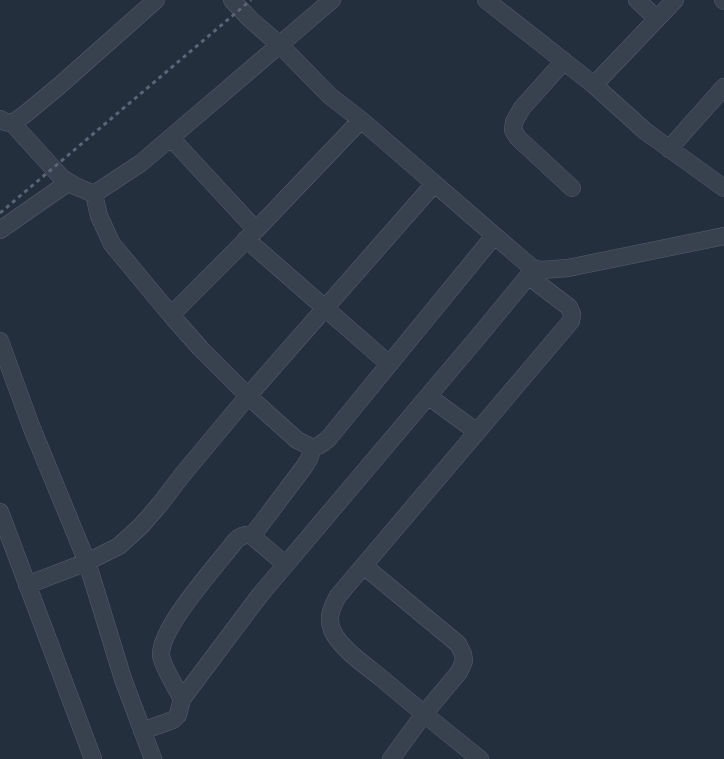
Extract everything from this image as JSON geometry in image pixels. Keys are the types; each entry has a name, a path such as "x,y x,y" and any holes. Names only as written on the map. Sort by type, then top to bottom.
{"street":[{"path":"94,194 75,186 53,169 6,121 58,86 156,0"},
{"path":"232,0 251,20 280,45 330,96 361,120 494,236 569,307 572,314 571,321 338,596 331,608 329,618 332,630 346,649 480,759"},
{"path":"94,194 141,163 332,0"},
{"path":"637,0 658,19"},
{"path":"594,85 675,0"},
{"path":"498,3 564,61 594,85 645,131 724,188"},
{"path":"564,61 522,108 514,122 513,130 518,138 572,188"},
{"path":"669,149 724,87"},
{"path":"172,315 361,120"},
{"path":"171,138 251,235 325,307 389,364"},
{"path":"0,230 69,182"},
{"path":"27,585 87,562 119,546 140,526 160,504 248,396 434,184"},
{"path":"94,194 99,216 112,244 200,348 248,396 297,440 313,448"},
{"path":"252,536 304,467 313,448 320,445 328,438 494,236"},
{"path":"142,732 172,720 178,715 182,699 260,595 531,272 568,268 724,236"},
{"path":"0,341 31,426 87,562 123,679 153,759"},
{"path":"428,396 478,432"},
{"path":"0,512 93,759"},
{"path":"182,699 165,667 161,655 165,637 175,618 236,540 242,536 252,536 285,564"},
{"path":"364,566 458,644 463,654 464,662 459,672 424,714 391,759"}],"railway":[{"path":"0,213 251,0"}]}
